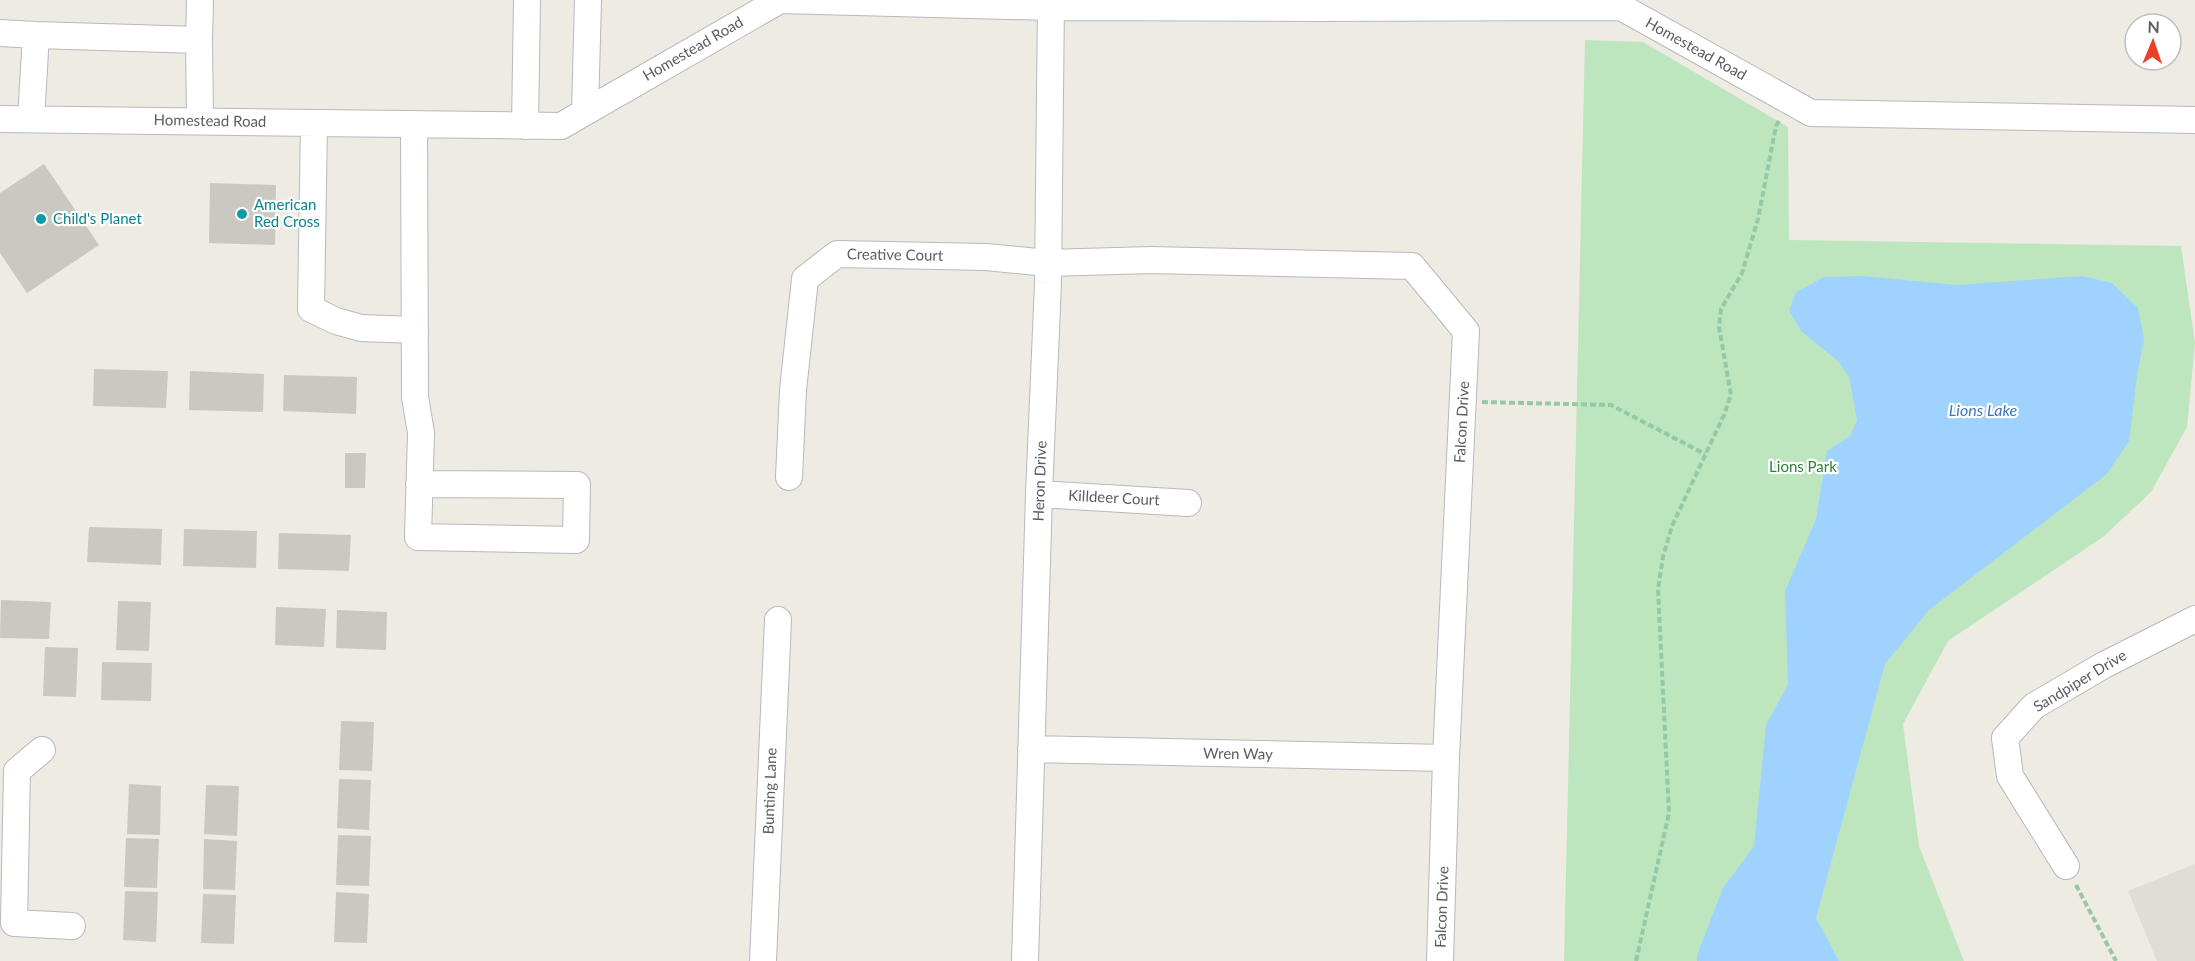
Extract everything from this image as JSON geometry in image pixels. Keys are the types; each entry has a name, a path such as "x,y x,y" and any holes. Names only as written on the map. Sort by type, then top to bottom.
{"street":[{"path":"200,0 200,121"},
{"path":"525,126 526,0"},
{"path":"585,112 588,0"},
{"name":"Homestead Road","path":"0,119 561,126 761,5 780,0 1317,4 1621,3 1811,113 2195,120"},
{"name":"Heron Drive","path":"1025,961 1030,749 1048,263 1051,3"},
{"path":"0,33 199,40"},
{"path":"31,119 36,35"},
{"path":"314,123 311,309 336,321 361,328 415,330"},
{"path":"414,124 415,397 421,433 419,483 418,537 576,540 577,485 419,483"},
{"name":"Creative Court","path":"789,477 793,390 805,279 837,254 986,257 1048,263"},
{"name":"Falcon Drive","path":"1048,263 1151,260 1412,266 1466,332 1446,758 1440,961"},
{"name":"Killdeer Court","path":"1039,494 1188,502"},
{"name":"Sandpiper Drive","path":"2066,866 2010,776 2005,738 2034,706 2104,665 2195,619"},
{"name":"Bunting Lane","path":"763,961 778,620"},
{"name":"Wren Way","path":"1030,749 1446,758"},
{"path":"42,750 17,771 14,923 72,926"}],"path":[{"path":"1636,961 1669,813 1658,589 1663,557 1672,526 1724,416 1731,395 1719,327 1721,309 1742,273 1758,219 1776,126 1789,101"},
{"path":"1463,401 1611,405 1706,454"},
{"path":"2066,866 2116,961"}],"shaded area":[{"path":"2195,864 2195,961 2157,961 2128,891"}],"green space":[{"name":"Lions Park","path":"1585,40 1643,42 1788,127 1789,240 2181,246 2195,343 2187,427 2151,492 2103,537 1948,641 1903,724 1919,846 1964,961 1564,961"}],"water":[{"name":"Lions Lake","path":"1864,276 1955,285 2082,276 2112,283 2138,308 2144,339 2129,441 2107,474 1929,610 1885,664 1816,918 1839,961 1697,961 1697,955 1723,888 1754,846 1766,725 1788,684 1785,591 1816,519 1827,451 1850,436 1857,420 1849,377 1838,361 1801,331 1789,310 1796,292 1824,277"}],"building":[{"name":"Child's Planet","path":"44,164 99,245 27,293 0,253 0,193"},
{"name":"American Red Cross","path":"210,183 276,185 275,245 209,243"},
{"path":"94,369 168,371 166,408 93,406"},
{"path":"190,371 264,374 263,412 189,410"},
{"path":"284,375 357,377 356,414 283,411"},
{"path":"345,453 366,453 365,488 345,488"},
{"path":"89,527 162,529 161,565 87,562"},
{"path":"184,529 257,531 256,568 183,566"},
{"path":"279,533 351,535 349,571 278,569"},
{"path":"1,600 51,602 49,639 0,638"},
{"path":"118,601 151,602 149,651 116,650"},
{"path":"276,607 326,609 324,647 275,645"},
{"path":"337,610 387,612 386,650 336,648"},
{"path":"45,647 78,648 76,697 43,696"},
{"path":"102,662 152,663 151,701 101,700"},
{"path":"341,721 374,722 372,771 339,770"},
{"path":"339,779 371,780 369,830 337,828"},
{"path":"129,784 161,786 160,835 127,834"},
{"path":"206,785 239,786 237,836 204,834"},
{"path":"338,835 371,836 369,886 336,885"},
{"path":"126,838 159,839 157,888 124,887"},
{"path":"204,839 237,841 235,890 203,889"},
{"path":"125,891 158,892 156,942 123,940"},
{"path":"336,892 369,894 367,943 334,942"},
{"path":"203,894 236,895 234,944 201,943"}],"place":[{"name":"American Red Cross","path":"242,214"},
{"name":"Child's Planet","path":"41,219"}]}
